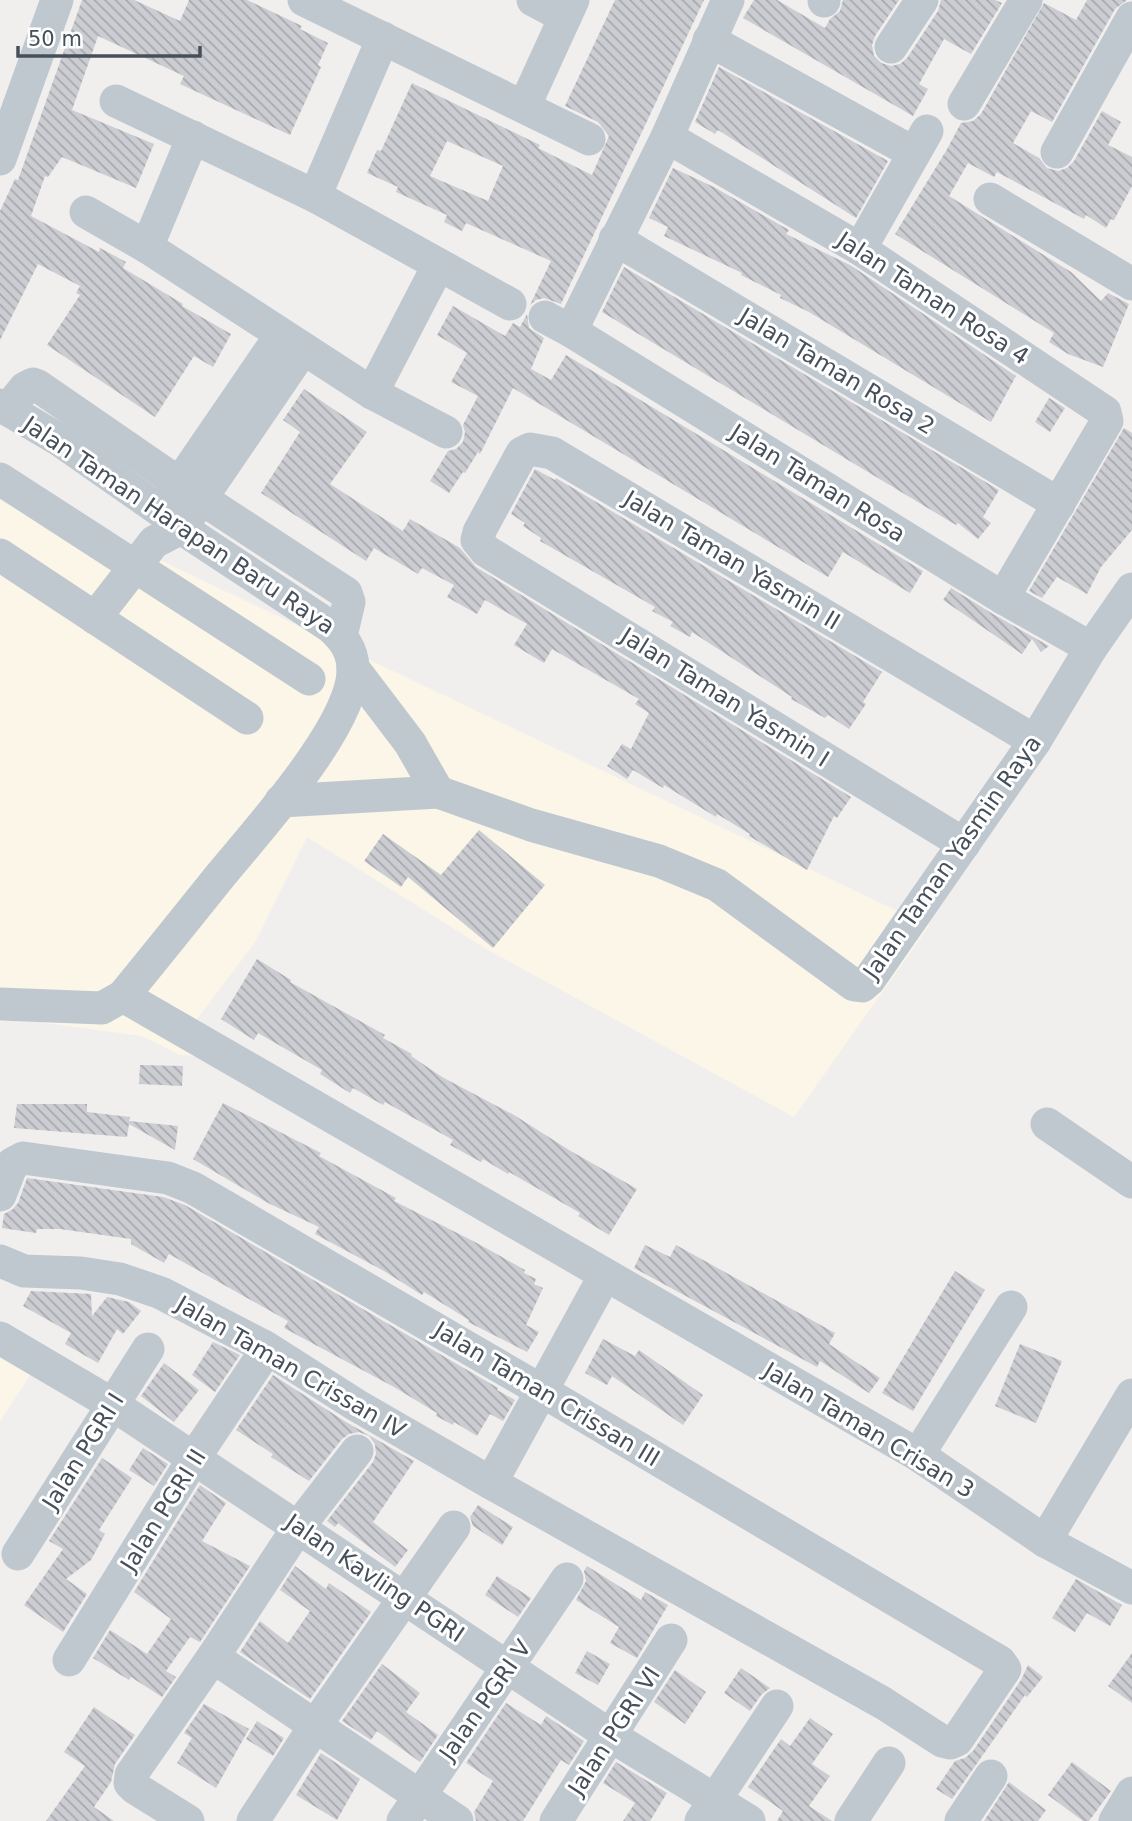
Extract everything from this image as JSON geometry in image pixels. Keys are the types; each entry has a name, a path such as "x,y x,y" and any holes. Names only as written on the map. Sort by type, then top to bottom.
{"street":[{"path":"0,159 57,0"},
{"path":"304,0 589,139"},
{"path":"524,107 569,8 533,0"},
{"path":"615,239 667,137 728,0"},
{"path":"891,47 922,0"},
{"path":"964,104 1026,0"},
{"path":"1057,152 1132,18"},
{"path":"315,196 383,38"},
{"path":"709,40 921,142 860,249"},
{"path":"116,101 315,196 510,304"},
{"path":"147,247 193,137"},
{"name":"Jalan Taman Rosa 4","path":"667,137 860,249 1105,412 1107,421 1003,598"},
{"path":"990,199 1132,284"},
{"path":"86,212 147,247 372,393 446,432"},
{"name":"Jalan Taman Rosa","path":"615,239 558,324 1003,598 1091,648"},
{"name":"Jalan Taman Rosa 2","path":"615,239 1059,504"},
{"path":"372,393 438,266"},
{"path":"95,618 191,491 292,342"},
{"path":"4,407 25,388 33,384 37,386 346,593 349,602 341,636"},
{"name":"Jalan Taman Harapan Baru Raya","path":"4,407 58,439 158,536 331,627 348,645 353,668"},
{"name":"Jalan Taman Yasmin II","path":"486,551 477,540 479,532 522,453 530,449 552,453 1035,741"},
{"path":"0,479 158,536 310,678"},
{"name":"Jalan Taman Yasmin I","path":"486,551 964,844"},
{"path":"0,555 247,718"},
{"name":"Jalan Taman Yasmin Raya","path":"281,801 438,792 531,825 659,861 717,885 854,985 862,986 869,980 1035,741 1091,648 1132,589"},
{"path":"353,668 410,744 438,792"},
{"path":"0,1004 102,1009 123,996 281,801 326,739 344,706 353,668"},
{"name":"Jalan Taman Crisan 3","path":"123,996 918,1455 1045,1541 1131,1588"},
{"path":"1047,1124 1132,1182"},
{"name":"Jalan Taman Crissan III","path":"0,1195 12,1164 23,1158 167,1178 215,1200 1000,1662 1005,1670 1002,1676 957,1740 950,1743"},
{"name":"Jalan Taman Crissan IV","path":"0,1261 24,1271 81,1273 120,1279 161,1293 265,1348 356,1405 491,1483 883,1703 942,1741 950,1743"},
{"path":"491,1483 605,1275"},
{"path":"918,1455 1011,1307"},
{"name":"Jalan Kavling PGRI","path":"0,1338 113,1404 299,1526 403,1600 611,1736 708,1810 749,1821"},
{"name":"Jalan PGRI I","path":"18,1554 148,1349"},
{"name":"Jalan PGRI II","path":"69,1660 194,1458 259,1361"},
{"path":"1045,1541 1132,1395"},
{"path":"188,1821 135,1788 130,1783 131,1775 299,1526 357,1451"},
{"path":"253,1821 315,1726 454,1527"},
{"name":"Jalan PGRI V","path":"411,1808 567,1579"},
{"name":"Jalan PGRI VI","path":"556,1821 671,1640"},
{"path":"213,1657 315,1726 411,1808 457,1821"},
{"path":"708,1810 776,1706"},
{"path":"850,1821 889,1763"},
{"path":"961,1821 991,1776"},
{"path":"1115,1821 1132,1793"}],"shaded area":[{"path":"0,484 929,926 794,1117 488,950 307,837 256,941 191,1027 243,1060 180,1055 142,1036 15,1019 0,1022"},
{"path":"0,1352 32,1372 0,1422"}],"building":[{"path":"82,0 134,0 180,21 189,0 247,0 302,26 300,29 328,43 318,65 321,67 290,135 180,84 184,76 98,36 72,110 154,144 136,188 62,157 48,177 45,176 31,216 99,252 100,248 126,262 123,268 231,334 213,367 194,356 155,417 47,345 80,295 76,293 80,286 38,264 0,340 0,211 15,179 18,180"},
{"path":"615,0 704,0 561,304 544,298 530,305 551,261 466,223 462,231 444,222 447,215 396,192 398,187 367,173 377,150 381,151 412,83 540,145 538,148 592,175 609,136 598,122 565,106","holes":["447,141 503,166 488,201 430,176"]},
{"path":"754,0 777,0 825,28 830,19 840,11 843,0 899,0 872,45 874,56 881,63 891,66 900,64 907,58 938,11 941,0 995,0 1002,3 971,54 944,39 919,84 928,89 913,116 743,18"},
{"path":"1087,0 1127,0 1115,9 1052,122 1031,111 1013,143 1039,158 1047,168 1058,171 1067,168 1074,161 1102,111 1121,122 1108,145 1132,157 1132,186 1114,220 1111,219 1106,228 1086,215 1084,219 997,172 994,177 968,163 949,196 1071,272 1101,301 1108,293 1129,304 1103,367 1068,354 1049,342 1054,333 895,234 961,123 973,121 981,114 1044,3 1076,20"},
{"path":"719,67 888,161 856,218 718,130 715,134 695,122"},
{"path":"673,168 714,187 789,230 786,234 850,265 1016,376 991,422 809,312 780,298 781,295 664,236 668,227 649,218"},
{"path":"624,267 999,490 983,517 991,523 978,539 958,523 956,525 602,312"},
{"path":"453,306 505,336 513,323 520,327 527,314 529,328 544,338 531,369 551,380 566,355 923,571 910,593 843,552 828,577 513,388 480,454 478,452 449,493 430,481 448,451 456,449 463,442 463,425 478,396 451,382 467,353 437,335"},
{"path":"304,389 367,432 330,484 403,531 410,519 460,548 476,567 851,797 837,818 834,816 807,870 717,814 716,817 664,785 663,788 633,770 627,779 607,766 622,744 631,749 649,713 635,704 639,699 552,649 544,663 514,645 527,624 485,600 477,614 447,597 454,585 422,568 418,574 374,548 366,561 261,493 300,432 283,420"},
{"path":"1049,398 1065,408 1050,432 1035,422"},
{"path":"1124,428 1132,433 1132,530 1101,567 1087,594 1057,577 1042,598 1029,591"},
{"path":"535,469 555,480 556,478 882,672 863,702 866,704 849,729 828,715 825,718 791,699 792,697 692,632 690,637 670,626 673,622 652,611 655,607 540,541 541,538 523,526 525,523 511,514"},
{"path":"951,588 1049,646 1041,652 1032,639 1022,654 943,600"},
{"path":"479,830 545,885 493,948 408,877 401,887 364,861 383,834 441,875"},
{"path":"257,959 291,980 290,982 385,1035 383,1038 412,1054 411,1056 442,1077 514,1115 637,1189 609,1235 578,1216 580,1213 509,1172 508,1174 483,1159 481,1162 450,1145 453,1140 385,1102 383,1105 353,1088 350,1093 320,1074 322,1070 258,1033 254,1040 221,1019"},
{"path":"140,1065 183,1066 182,1086 139,1084"},
{"path":"223,1103 321,1153 319,1156 396,1198 394,1201 475,1242 536,1279 534,1284 543,1288 526,1325 539,1332 527,1352 468,1322 469,1320 424,1292 422,1295 315,1234 319,1227 268,1203 193,1159"},
{"path":"17,1104 87,1104 87,1112 130,1117 129,1121 178,1126 175,1150 129,1124 127,1137 14,1128"},
{"path":"27,1178 163,1197 185,1205 515,1400 503,1421 490,1414 477,1436 454,1422 453,1425 436,1416 437,1413 394,1387 284,1328 288,1321 169,1254 164,1263 131,1244 131,1239 60,1229 37,1229 36,1233 2,1228 4,1214 18,1203"},
{"path":"645,1245 670,1257 676,1245 835,1333 829,1344 880,1378 869,1393 820,1361 817,1367 634,1268"},
{"path":"955,1271 985,1290 913,1411 882,1393"},
{"path":"31,1291 91,1294 92,1316 107,1297 129,1302 141,1311 123,1334 117,1329 98,1363 65,1344 71,1333 23,1306"},
{"path":"603,1339 635,1356 639,1350 703,1395 683,1425 612,1376 607,1385 585,1373"},
{"path":"213,1342 240,1355 215,1392 192,1375"},
{"path":"1020,1344 1062,1361 1036,1423 995,1406"},
{"path":"164,1363 199,1390 174,1422 141,1396"},
{"path":"273,1375 346,1422 414,1461 373,1522 408,1550 395,1567 338,1523 335,1527 327,1521 373,1462 375,1444 369,1436 359,1432 342,1439 309,1481 236,1430"},
{"path":"143,1448 168,1464 154,1486 129,1470"},
{"path":"102,1458 132,1478 99,1530 105,1534 91,1560 66,1579 87,1594 63,1632 24,1605 63,1549 49,1541"},
{"path":"200,1485 226,1503 202,1541 250,1566 200,1642 190,1637 166,1671 176,1677 162,1697 131,1677 129,1680 93,1658 110,1630 147,1654 171,1619 134,1592"},
{"path":"478,1505 513,1527 502,1545 473,1526 470,1517"},
{"path":"295,1566 326,1589 329,1583 371,1612 310,1699 240,1652 260,1621 288,1643 310,1611 280,1590"},
{"path":"587,1566 641,1600 645,1592 668,1605 637,1658 610,1643 619,1627 576,1600 586,1581 584,1571"},
{"path":"497,1576 531,1598 518,1617 485,1595"},
{"path":"1076,1579 1122,1605 1110,1626 1087,1613 1075,1632 1052,1618"},
{"path":"587,1651 610,1664 598,1685 575,1673"},
{"path":"1132,1653 1132,1703 1108,1686"},
{"path":"382,1664 420,1693 406,1712 438,1735 420,1762 377,1731 371,1740 342,1721"},
{"path":"1028,1665 1043,1677 1027,1697 1025,1695 952,1799 936,1789 955,1761 965,1758 973,1751 1021,1680"},
{"path":"741,1668 770,1688 761,1695 750,1711 724,1693"},
{"path":"675,1670 706,1692 685,1724 654,1702"},
{"path":"506,1703 541,1725 546,1716 584,1741 569,1765 561,1760 523,1821 476,1821 474,1812 493,1781 466,1763"},
{"path":"204,1704 249,1729 216,1788 177,1763 192,1738 184,1733"},
{"path":"94,1707 135,1735 115,1764 111,1782 94,1807 114,1821 46,1821 85,1766 64,1752"},
{"path":"810,1718 833,1734 812,1764 830,1776 809,1806 832,1821 777,1821 783,1811 748,1787 781,1739 790,1746"},
{"path":"257,1721 284,1738 273,1756 246,1739"},
{"path":"321,1753 360,1779 337,1820 296,1795"},
{"path":"616,1762 667,1793 650,1821 623,1821 635,1803 603,1783"},
{"path":"1072,1762 1111,1791 1089,1821 1083,1821 1048,1795"},
{"path":"1009,1782 1046,1810 1038,1821 984,1821"}]}
